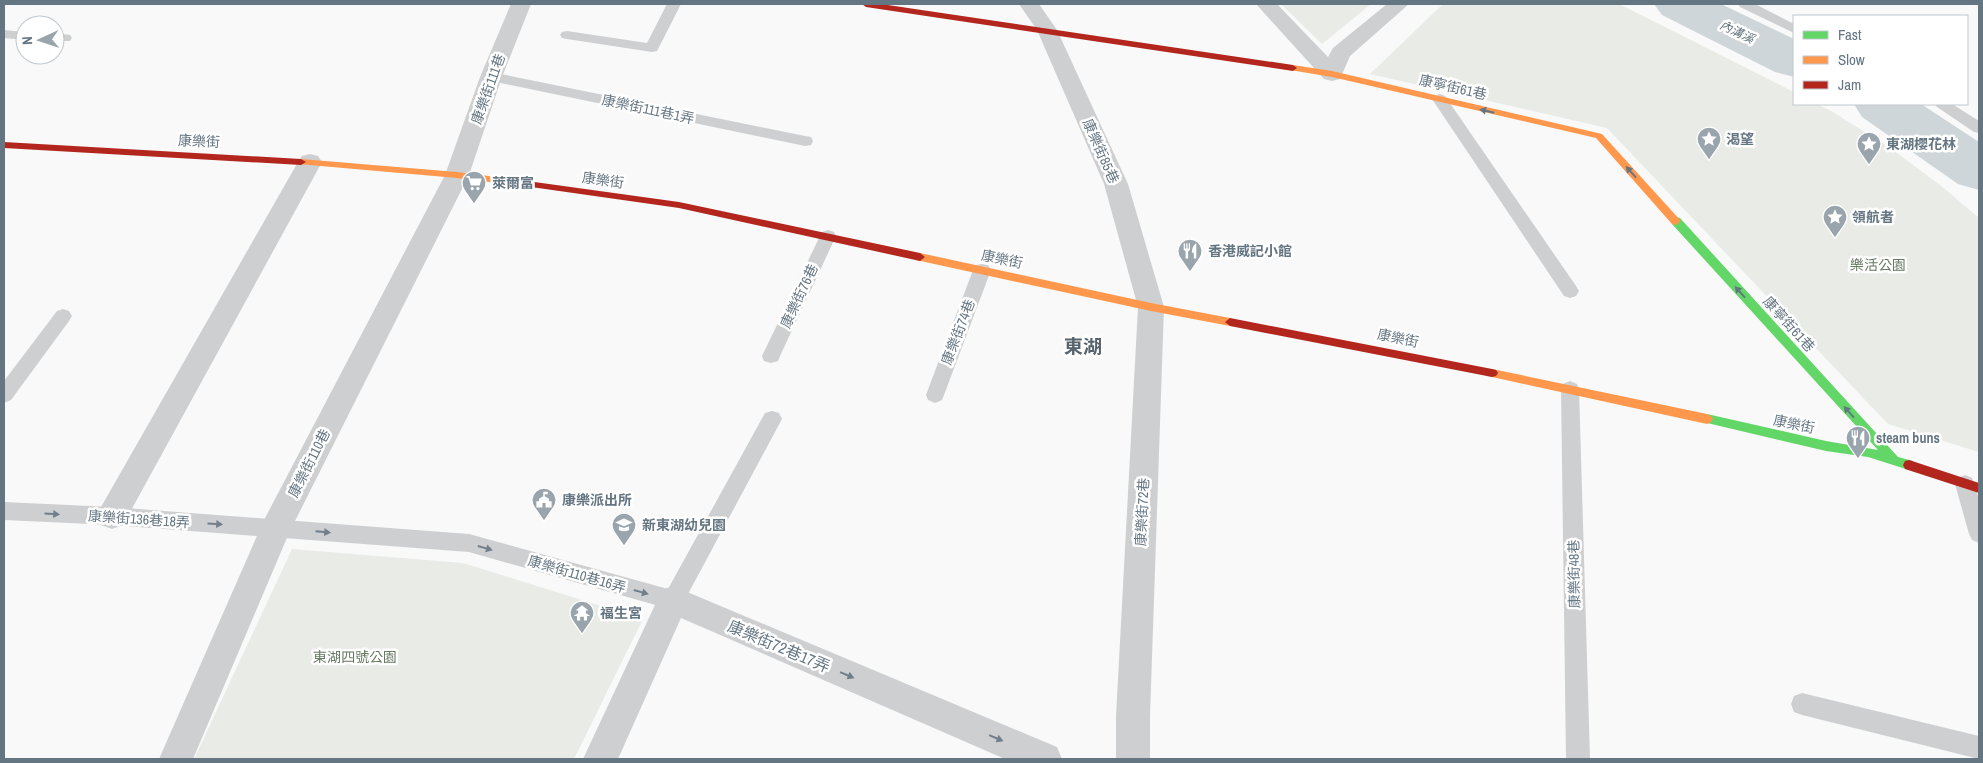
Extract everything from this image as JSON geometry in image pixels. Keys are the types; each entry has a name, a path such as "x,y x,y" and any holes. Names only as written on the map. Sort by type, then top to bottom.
{"street":[{"name":"康樂街111巷","path":"457,174 491,77 521,4"},
{"name":"康寧街61巷","path":"866,4 1332,74 1599,136 1895,461"},
{"name":"康樂街85巷","path":"1029,4 1047,30 1116,184 1151,307"},
{"path":"1266,4 1332,74 1341,53 1398,4"},
{"name":"康樂街","path":"4,145 310,162 457,174 679,205 1151,307 1344,343 1570,389 1826,446 1868,452 1972,486"},
{"path":"112,516 310,162"},
{"name":"康樂街110巷","path":"176,759 275,529 457,174"},
{"name":"康樂街72巷","path":"1133,759 1133,716 1151,307"},
{"path":"600,759 674,600"},
{"name":"康樂街72巷17弄","path":"674,600 1045,759"}],"lane":[{"path":"567,35 652,48 674,4"},
{"path":"1745,4 1793,28"},
{"name":"康樂街111巷1弄","path":"491,77 805,141"},
{"path":"1440,99 1570,291"},
{"path":"1944,105 1979,128"},
{"name":"康樂街76巷","path":"771,356 828,236"},
{"name":"康樂街74巷","path":"935,395 982,270"},
{"path":"4,395 63,316"},
{"name":"康樂街48巷","path":"1570,389 1578,759"},
{"path":"674,600 772,418"},
{"path":"1972,486 1979,534"},
{"name":"康樂街136巷18弄","path":"4,512 112,516 275,529"},
{"name":"康樂街110巷16弄","path":"275,529 469,544 674,600"},
{"path":"1802,704 1979,748"}],"green space":[{"path":"1281,4 1371,4 1322,44"},
{"name":"樂活公園","path":"1443,4 1619,4 1793,91 1793,105 1819,105 1889,147 1940,185 1979,218 1979,452 1888,424 1607,128 1370,74"},
{"name":"東湖四號公園","path":"292,549 463,563 643,619 574,759 194,759"}],"waterway":[{"name":"內溝溪","path":"1680,4 1793,60"},
{"name":"內溝溪","path":"1883,105 1979,170"}],"traffic: fast":[{"path":"1676,221 1894,460"},
{"path":"1707,419 1826,446 1868,452 1909,465"}],"traffic: slow":[{"path":"1293,68 1332,74 1599,136 1676,221"},
{"path":"301,162 457,175 520,183"},
{"path":"920,257 1151,307 1230,322"},
{"path":"1492,373 1707,419"}],"traffic: jam":[{"path":"866,4 1293,68"},
{"path":"4,145 301,162"},
{"path":"520,183 679,205 920,257"},
{"path":"1230,322 1492,373"},
{"path":"1909,465 1979,488"}],"place":[{"name":"渴望","path":"1709,160"},
{"name":"東湖櫻花林","path":"1869,165"},
{"name":"萊爾富","path":"474,204"},
{"name":"領航者","path":"1835,238"},
{"name":"香港威記小館","path":"1190,272"},
{"name":"steam buns","path":"1858,459"},
{"name":"康樂派出所","path":"544,521"},
{"name":"新東湖幼兒園","path":"624,546"},
{"name":"福生宮","path":"582,634"}],"district":[{"name":"東湖","path":"1083,346"}]}
